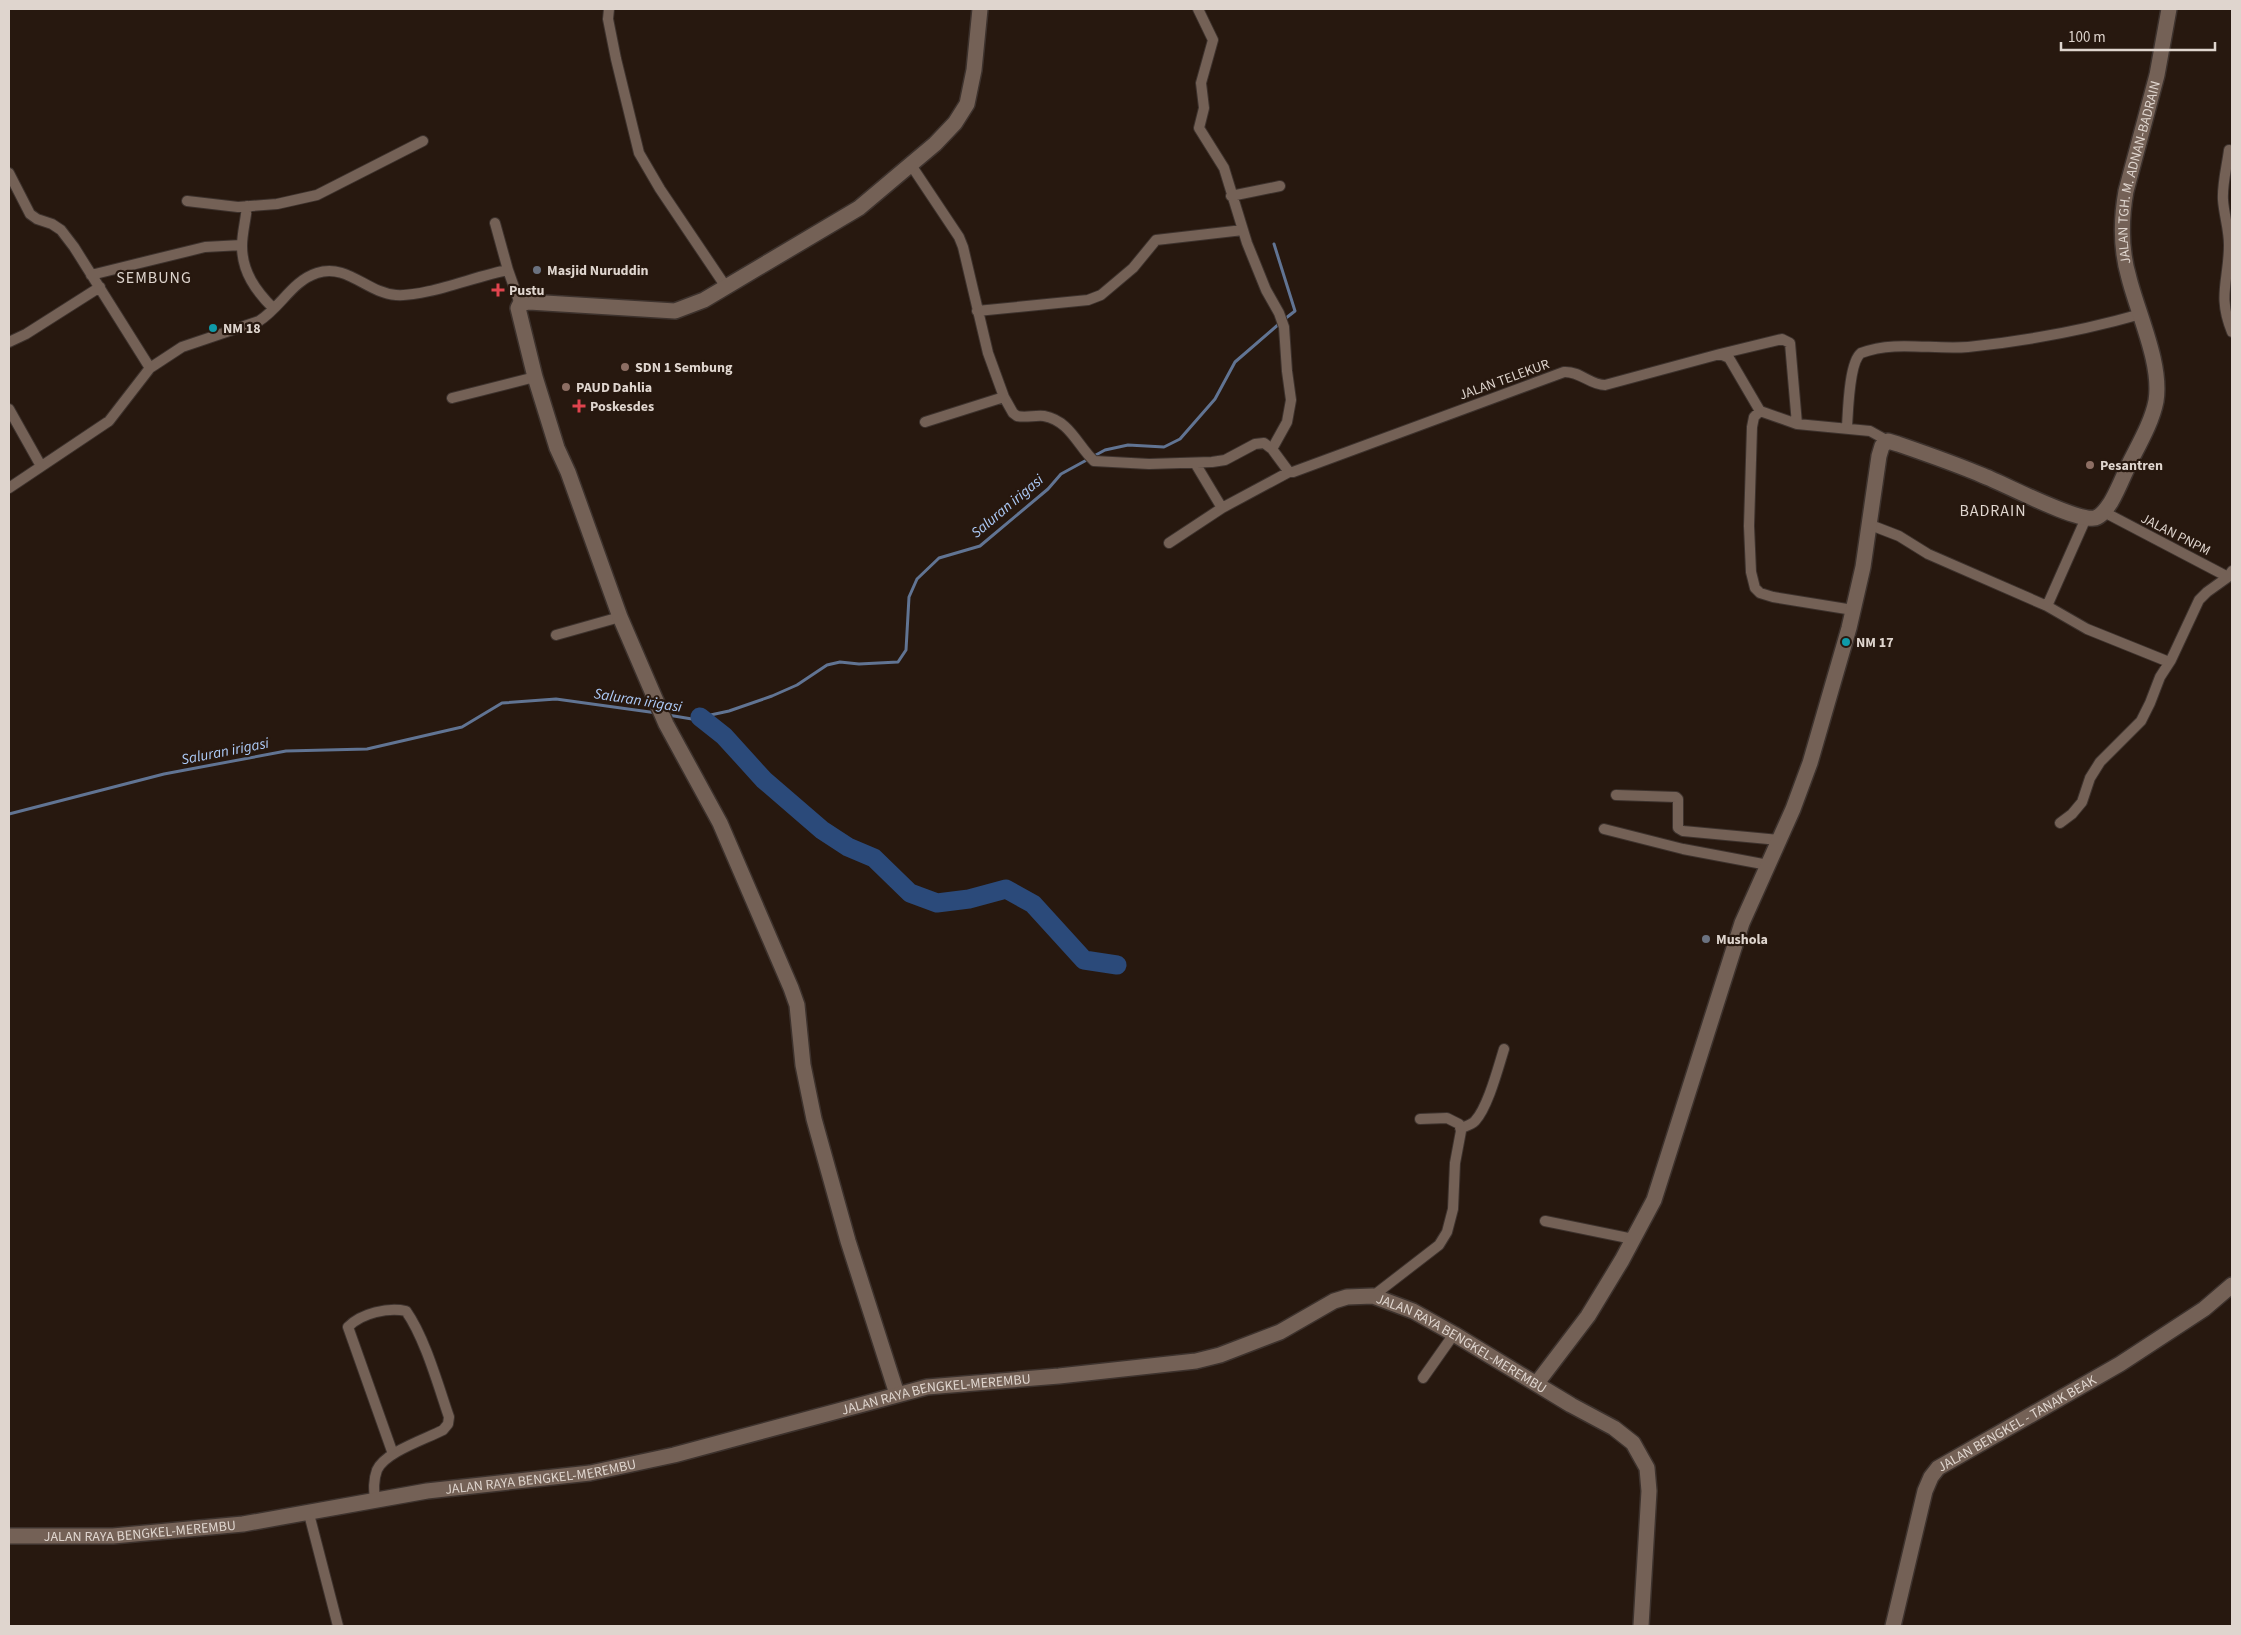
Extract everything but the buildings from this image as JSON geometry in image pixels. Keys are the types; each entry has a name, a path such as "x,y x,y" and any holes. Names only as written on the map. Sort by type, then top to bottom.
{"street":[{"path":"609,9 608,19 616,59 639,153 660,189 726,287"},
{"path":"520,304 529,302 675,311 694,305 859,208 911,165 955,123 967,104 974,70 980,9"},
{"path":"1198,9 1212,40 1201,83 1204,108 1200,128 1224,168 1243,230 1266,290 1284,326 1291,400 1287,422 1272,449"},
{"name":"JALAN TGH. M. ADNAN-BADRAIN","path":"2104,512 2117,491 2144,433 2156,401 2156,375 2141,314 2125,262 2123,209 2126,191 2157,75 2168,9"},
{"path":"187,201 200,204 247,206 277,204 317,195 423,141"},
{"path":"2229,150 2223,191 2229,227 2229,248 2223,291 2227,317 2232,332"},
{"path":"911,165 959,237 965,254 988,353 1004,397 1013,413 1017,416 1043,416 1060,421 1073,433 1084,452 1094,462 1149,464 1224,460 1259,443 1268,445 1289,472"},
{"path":"9,173 30,214 61,230 74,247 150,368"},
{"path":"1232,196 1280,186"},
{"path":"247,206 242,245 251,283 273,308"},
{"path":"495,223 520,304 519,314 535,377 557,448 568,472 620,617 666,724 720,823 797,1005 803,1066 819,1138 848,1241 897,1394"},
{"path":"977,311 1088,300 1101,295 1133,268 1156,240 1243,230"},
{"path":"91,275 205,247 242,245"},
{"path":"9,488 109,421 150,368 182,347 260,321 302,280 326,270 342,271 376,291 397,295 421,292 508,270"},
{"path":"9,342 26,334 100,287"},
{"path":"1847,427 1851,381 1858,355 1865,351 1908,346 1934,348 1967,347 2067,332 2141,314"},
{"name":"JALAN TELEKUR","path":"1170,543 1222,508 1289,472 1308,467 1564,372 1578,373 1599,385 1606,385 1782,339 1790,342 1797,424"},
{"path":"1720,354 1729,358 1760,411 1797,424 1847,427 1870,431 1888,441 1961,467 2057,508 2086,518 2095,518 2104,512"},
{"path":"452,398 535,377"},
{"path":"925,422 1004,397"},
{"path":"9,408 41,466"},
{"path":"1760,411 1754,417 1752,427 1749,526 1752,582 1760,592 1773,597 1853,610"},
{"path":"1537,1383 1588,1316 1654,1200 1742,923 1779,840 1810,763 1853,610 1863,567 1879,456 1882,446 1888,441"},
{"path":"1195,463 1222,508"},
{"name":"JALAN PNPM","path":"2104,512 2230,574"},
{"path":"2047,606 2086,518"},
{"path":"1868,524 1899,536 1928,554 2047,606 2087,630 2170,662"},
{"path":"2060,823 2072,814 2082,802 2090,778 2100,762 2141,721 2150,704 2160,677 2170,662 2199,600 2206,592 2230,574"},
{"path":"556,635 620,617"},
{"path":"1616,795 1676,797 1678,799 1678,828 1682,831 1779,840"},
{"path":"1604,829 1683,849 1768,865"},
{"path":"1461,1128 1474,1123 1479,1115 1493,1084 1504,1049"},
{"path":"1373,1296 1428,1254 1443,1240 1453,1209 1455,1163 1461,1128 1460,1124 1453,1119 1420,1119"},
{"path":"1545,1221 1633,1239"},
{"name":"JALAN BENGKEL - TANAK BEAK","path":"1893,1626 1925,1491 1931,1477 1938,1468 2120,1364 2204,1309 2232,1285"},
{"name":"JALAN RAYA BENGKEL-MEREMBU","path":"9,1536 66,1538 135,1535 243,1524 309,1514 449,1488 590,1473 674,1455 927,1387 1058,1376 1196,1361 1236,1349 1280,1332 1334,1301 1347,1297 1373,1296 1412,1311 1454,1334 1571,1405 1620,1432 1633,1443 1647,1468 1649,1509 1641,1626"},
{"path":"375,1501 374,1483 377,1470 382,1463 393,1454 443,1430 448,1424 449,1417 412,1320 406,1311 396,1308 365,1316 352,1322 348,1327 393,1454"},
{"path":"1423,1378 1454,1334"},
{"path":"309,1514 338,1626"}],"waterway":[{"name":"Saluran irigasi","path":"1274,244 1295,311 1286,318"},
{"name":"Saluran irigasi","path":"668,715 692,719 729,711 797,685 827,665 840,662 859,664 898,662 906,650 909,597 917,579 939,558 980,546 1048,489 1061,474 1105,450 1128,445 1164,447 1180,439 1215,399 1235,362 1280,323"},
{"name":"Saluran irigasi","path":"9,814 164,774 286,751 367,749 462,727 502,703 556,699 657,713"},
{"path":"700,717 724,736 764,780 822,830 848,847 874,858 910,893 937,903 969,899 1006,889 1033,904 1084,960 1117,965"}],"place":[{"name":"Masjid Nuruddin","path":"537,270"},
{"name":"Pustu","path":"498,290"},
{"name":"NM 18","path":"213,328"},
{"name":"SDN 1 Sembung","path":"625,367"},
{"name":"PAUD Dahlia","path":"566,387"},
{"name":"Poskesdes","path":"579,406"},
{"name":"Pesantren","path":"2090,465"},
{"name":"NM 17","path":"1846,642"},
{"name":"Mushola","path":"1706,939"}],"district":[{"name":"SEMBUNG","path":"154,277"},
{"name":"BADRAIN","path":"1993,510"}]}
